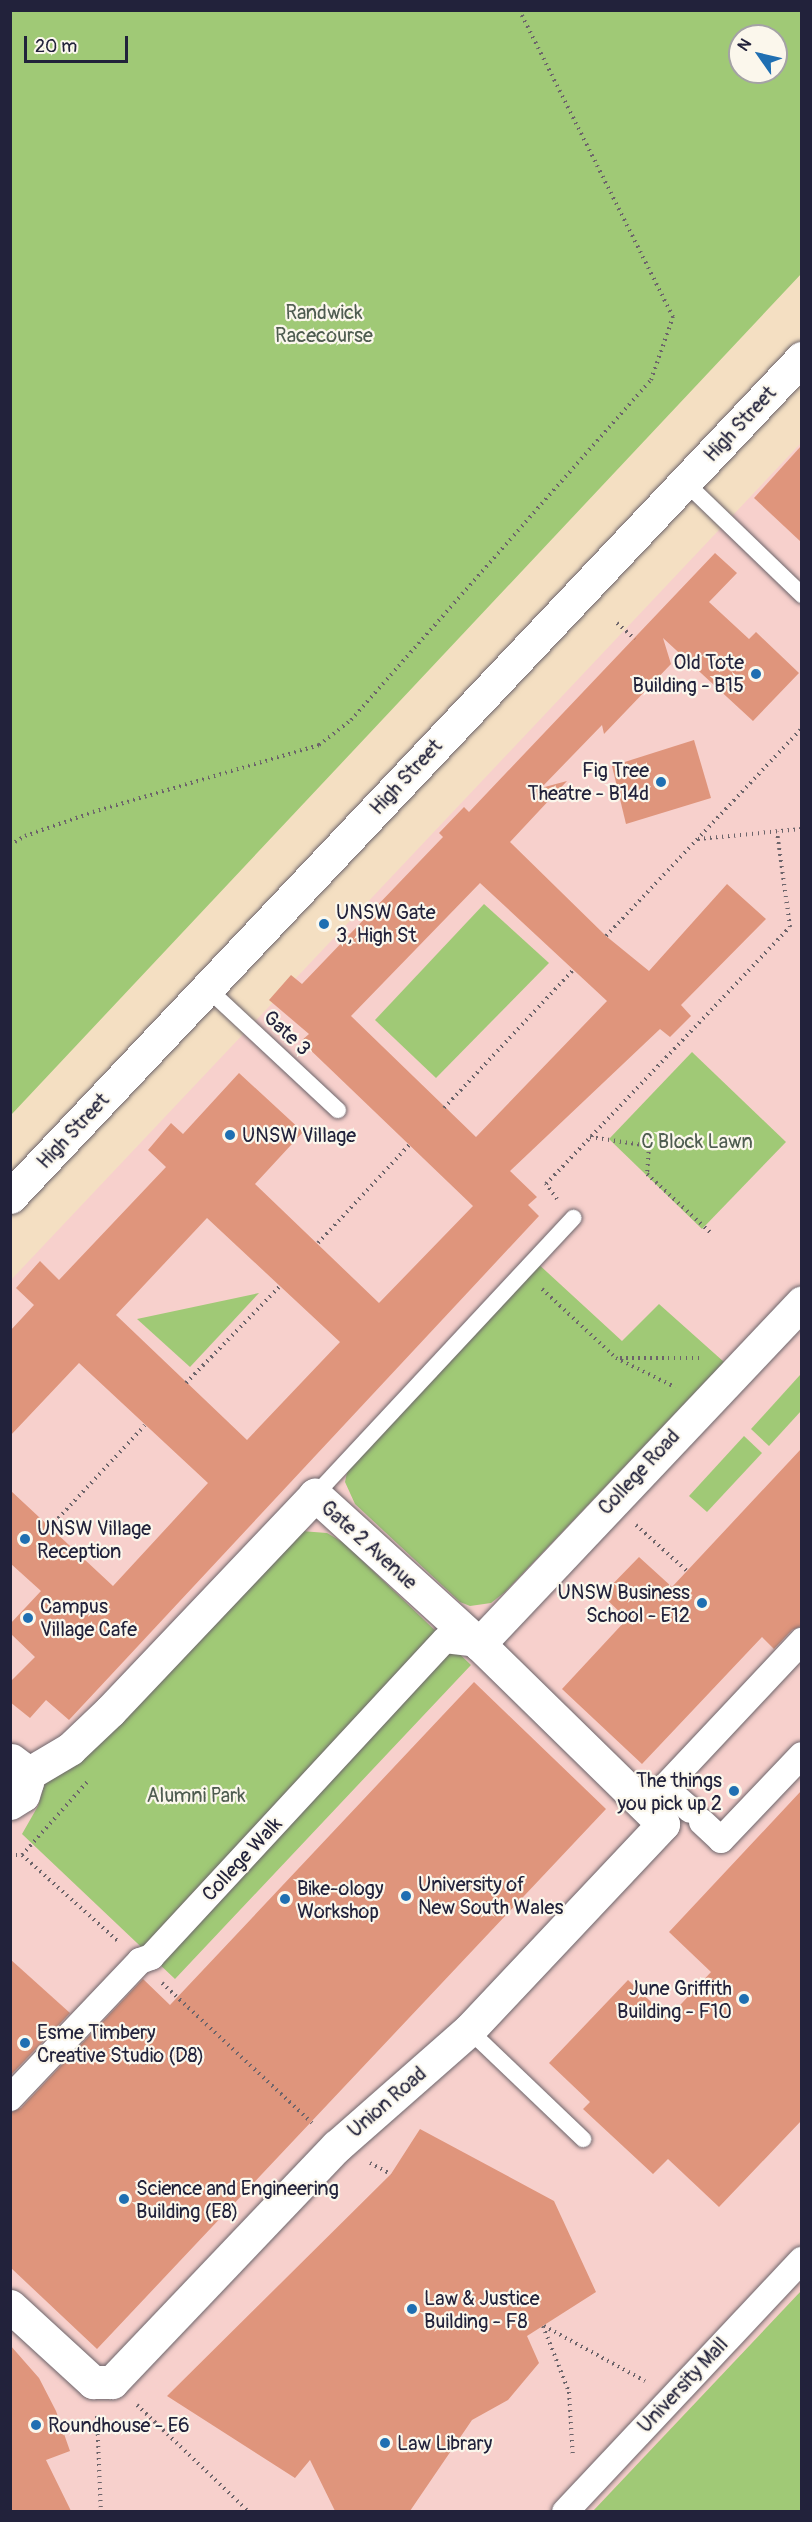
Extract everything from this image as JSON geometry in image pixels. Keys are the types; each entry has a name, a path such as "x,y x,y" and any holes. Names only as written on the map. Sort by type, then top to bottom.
{"street":[{"name":"High Street","path":"10,1197 801,358"},
{"name":"College Road","path":"479,1644 705,1401 801,1302"},
{"name":"Gate 2 Avenue","path":"18,1767 70,1749 315,1495 479,1644 673,1810"},
{"name":"College Walk","path":"10,2098 140,1961 151,1957 445,1640 479,1644"},
{"path":"801,1641 673,1810 721,1840 801,1755"},
{"path":"10,1803 26,1789 18,1767"},
{"name":"Union Road","path":"103,2382 348,2152 470,2030 673,1810"},
{"name":"University Mall","path":"568,2508 801,2260"},
{"path":"10,2306 103,2382"}],"lane":[{"path":"686,482 801,595"},
{"name":"Gate 3","path":"207,988 339,1110"},
{"path":"315,1495 573,1218"},
{"path":"470,2030 583,2139"}],"path":[{"path":"10,845 25,836 93,812 319,745 351,720 651,380 673,318 519,10"},
{"path":"617,623 635,639"},
{"path":"606,936 801,728"},
{"path":"697,839 801,829"},
{"path":"573,1218 546,1184 790,927 777,832"},
{"path":"444,1108 573,970"},
{"path":"590,1137 649,1146 647,1174 711,1233"},
{"path":"318,1243 410,1144"},
{"path":"524,1273 616,1358 705,1401"},
{"path":"186,1383 280,1286"},
{"path":"616,1358 708,1358"},
{"path":"50,1527 145,1425"},
{"path":"610,1503 687,1571"},
{"path":"22,1855 96,1772 70,1749"},
{"path":"10,1855 22,1855 348,2152 391,2174"},
{"path":"568,2508 569,2392 543,2326 672,2397"},
{"path":"103,2382 249,2511"},
{"path":"101,2511 103,2382"}],"shaded area":[{"name":"University of New South Wales","path":"801,443 801,2511 11,2511 10,1281"}],"green space":[{"name":"Randwick Racecourse","path":"11,10 801,11 802,273 11,1115"},
{"path":"484,904 549,963 436,1078 375,1020"},
{"name":"C Block Lawn","path":"692,1052 786,1142 702,1229 609,1139"},
{"path":"535,1261 622,1341 659,1304 724,1362 505,1592 491,1603 470,1606 460,1602 355,1504 345,1482 349,1463"},
{"path":"259,1293 190,1367 137,1319"},
{"path":"800,1375 801,1411 769,1446 751,1429"},
{"path":"744,1436 762,1453 707,1512 689,1496"},
{"name":"Alumni Park","path":"301,1531 327,1533 344,1543 471,1665 175,1979 22,1834 38,1806 46,1780"},
{"path":"801,2291 801,2511 593,2511"}],"building":[{"path":"801,446 801,542 754,498"},
{"name":"UNSW Village","path":"715,553 737,573 709,602 749,639 756,632 799,673 753,721 663,638 671,664 604,734 602,725 541,788 567,781 510,842 606,936 649,971 727,884 766,919 681,1005 691,1016 670,1037 660,1029 510,1171 537,1197 528,1205 539,1216 69,1720 46,1700 30,1718 10,1702 10,1682 35,1657 10,1633 10,1624 41,1591 10,1563 10,1490 113,1586 208,1483 79,1363 10,1436 10,1331 34,1305 16,1288 40,1261 59,1280 166,1167 148,1150 171,1123 183,1134 239,1073 303,1132 255,1184 379,1303 473,1206 301,1041 309,1034 269,1000 291,975 302,984 443,837 439,833 464,807 469,812","holes":["480,883 607,1001 476,1137 351,1016","207,1218 340,1342 247,1440 116,1315"]},
{"name":"Fig Tree Theatre - B14d","path":"694,740 711,798 626,824 612,766"},
{"name":"UNSW Business School - E12","path":"801,1449 801,1626 792,1630 774,1649 762,1637 642,1764 562,1689 627,1619 602,1595 639,1557 672,1587"},
{"path":"474,1682 606,1809 97,2349 10,2267 10,2113 21,2108 143,1979 170,2005"},
{"name":"June Griffith Building - F10","path":"801,1791 801,2121 719,2207 668,2159 653,2174 583,2109 590,2102 549,2063 628,1980 668,2018 711,1972 669,1932"},
{"name":"Esme Timbery Creative Studio (D8)","path":"10,1959 70,2013 10,2076"},
{"name":"Law & Justice Building - F8","path":"420,2129 554,2201 596,2292 527,2336 539,2363 508,2400 472,2420 410,2511 335,2511 310,2460 295,2478 167,2396 391,2174"},
{"name":"Roundhouse - E6","path":"10,2345 39,2378 56,2411 70,2451 46,2460 71,2511 10,2511"}],"place":[{"name":"Old Tote Building - B15","path":"756,674"},
{"name":"Fig Tree Theatre - B14d","path":"661,782"},
{"name":"UNSW Gate 3, High St","path":"324,924"},
{"name":"UNSW Village","path":"230,1135"},
{"name":"UNSW Village Reception","path":"25,1539"},
{"name":"UNSW Business School - E12","path":"702,1603"},
{"name":"Campus Village Cafe","path":"28,1618"},
{"name":"The things you pick up 2","path":"734,1791"},
{"name":"University of New South Wales","path":"406,1896"},
{"name":"Bike-ology Workshop","path":"285,1899"},
{"name":"June Griffith Building - F10","path":"744,1999"},
{"name":"Esme Timbery Creative Studio (D8)","path":"25,2043"},
{"name":"Science and Engineering Building (E8)","path":"124,2199"},
{"name":"Law & Justice Building - F8","path":"412,2309"},
{"name":"Roundhouse - E6","path":"36,2425"},
{"name":"Law Library","path":"385,2443"}]}
